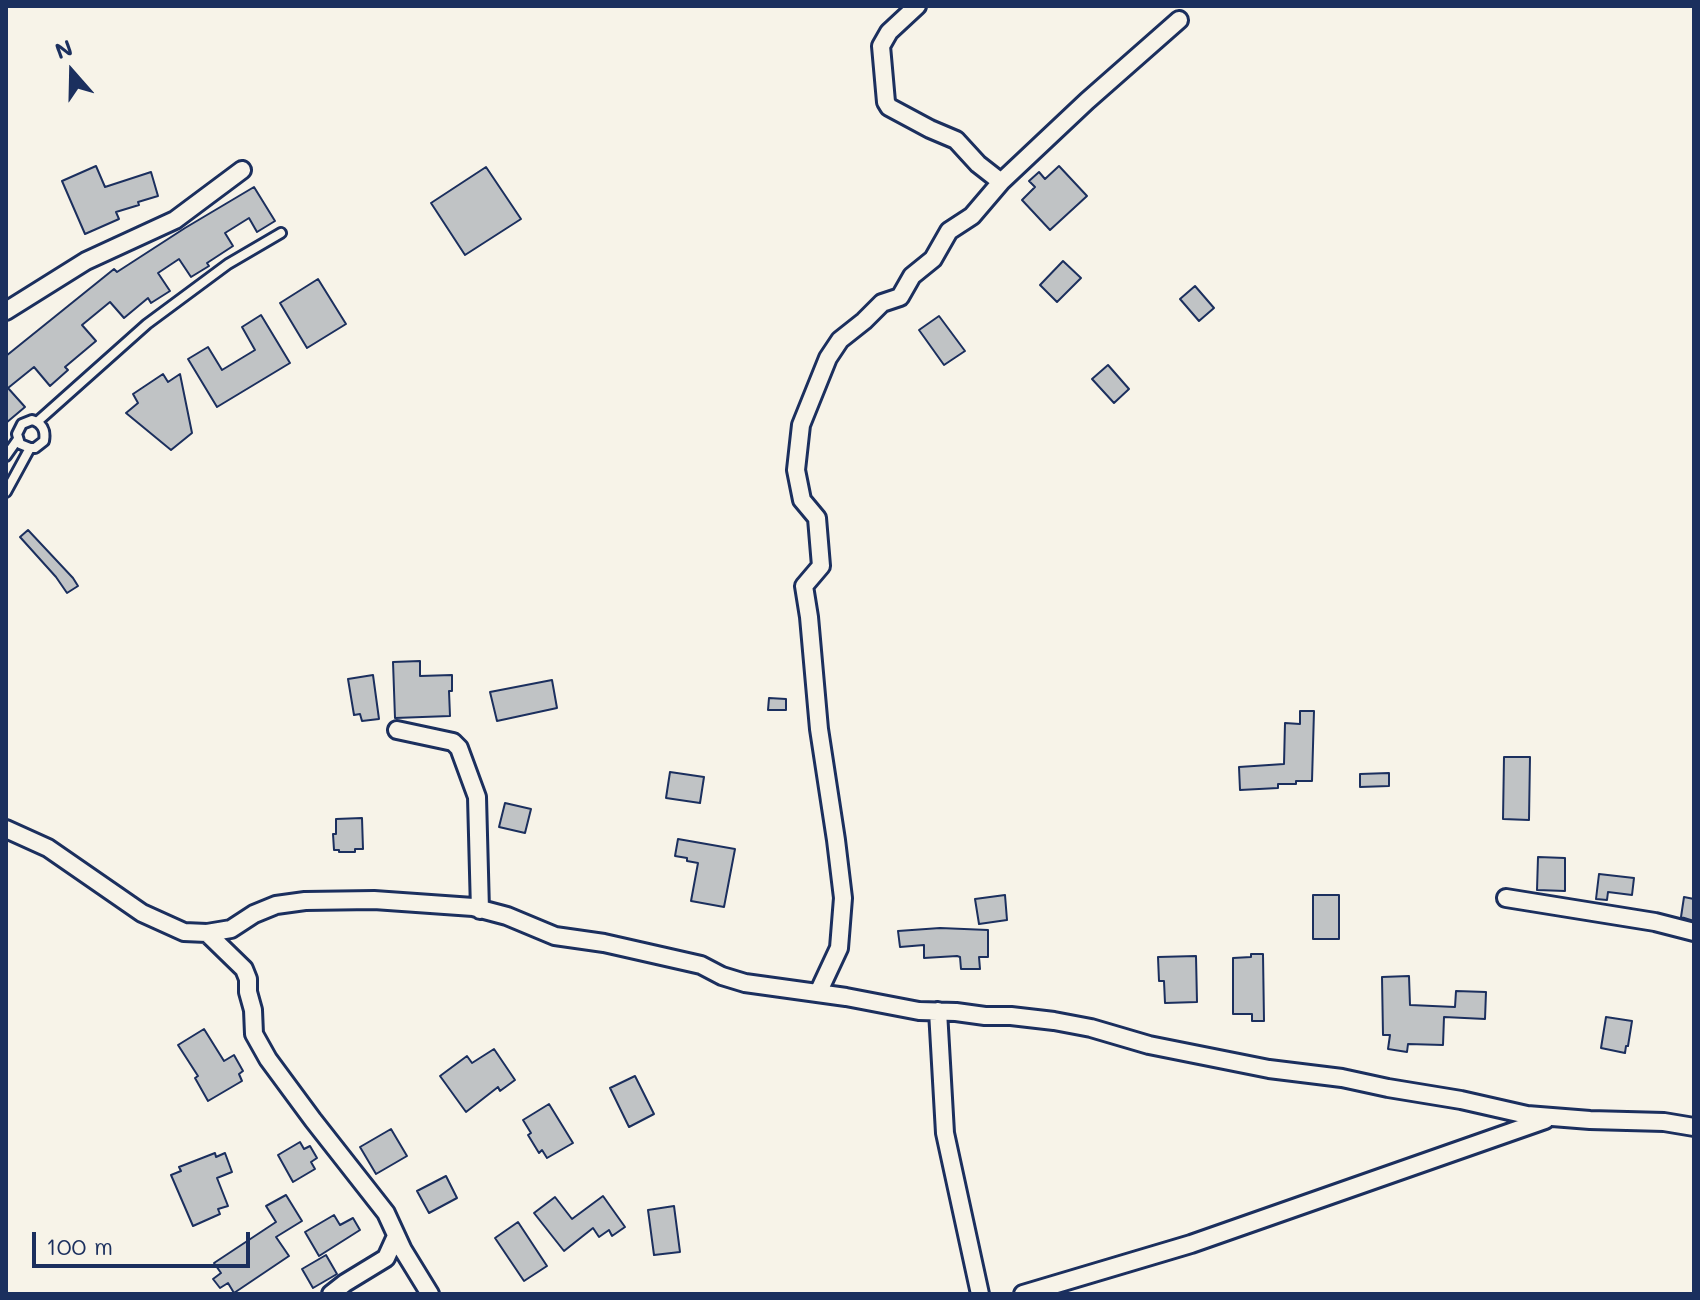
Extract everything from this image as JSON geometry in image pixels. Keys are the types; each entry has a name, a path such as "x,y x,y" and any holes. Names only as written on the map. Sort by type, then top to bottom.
{"street":[{"path":"917,6 889,32 881,46 886,102 889,107 956,140 978,164 1001,182"},
{"path":"818,993 839,948 843,898 819,729 804,586 821,566 817,518 802,500 796,470 801,425 828,358 840,340 882,303 900,297 912,276 933,259 949,231 972,216 1001,182 1179,20"},
{"path":"6,311 86,261 175,220 242,170"},
{"path":"397,730 453,742 459,748 477,797 480,910"},
{"path":"6,829 48,848 142,913 184,932 207,933 231,929 254,914 276,905 305,901 374,900 473,907 507,916 555,936 604,943 701,965 745,983 919,1011 1054,1021 1149,1045 1269,1069 1342,1078 1527,1115 1664,1122 1694,1127"},
{"path":"1506,898 1655,922 1694,932"},
{"path":"207,933 244,969 248,979 254,1034 268,1059 386,1213 430,1294"},
{"path":"938,1011 945,1133 980,1294"},
{"path":"1023,1294 1191,1244 1553,1117"},
{"path":"331,1294 386,1258 396,1236"},
{"path":"386,1258 410,1262"}],"lane":[{"path":"37,422 147,324 228,264 281,233"},
{"path":"32,420 37,422 44,430 44,441 35,448 20,444 17,434 22,424 32,420"},
{"path":"6,456 18,439"},
{"path":"6,492 30,448"}],"building":[{"path":"96,166 105,187 151,172 158,196 116,212 119,219 85,234 62,181"},
{"path":"1059,166 1087,196 1050,230 1022,200 1035,187 1029,181 1039,172 1045,179"},
{"path":"486,167 521,219 465,255 431,203"},
{"path":"254,187 275,221 257,232 249,218 225,233 233,246 191,277 179,259 158,273 170,291 151,303 148,298 124,318 110,302 82,325 96,341 65,367 68,370 50,386 34,367 8,388 25,407 6,423 6,356 114,269 117,272"},
{"path":"1063,261 1081,278 1057,302 1040,285"},
{"path":"318,279 346,324 307,348 280,303"},
{"path":"1195,286 1214,308 1199,321 1180,299"},
{"path":"261,315 290,363 217,407 188,359 208,347 222,370 255,350 242,327"},
{"path":"939,316 965,351 944,365 919,330"},
{"path":"1108,365 1129,389 1114,403 1092,379"},
{"path":"163,374 168,382 180,374 192,433 171,450 126,413 138,403 133,394"},
{"path":"28,530 78,586 67,593 20,537"},
{"path":"420,661 420,676 452,675 450,716 395,718 393,662"},
{"path":"373,675 379,719 362,721 360,714 354,715 348,679"},
{"path":"552,680 557,708 497,721 490,692"},
{"path":"769,698 786,699 786,710 768,710"},
{"path":"1300,711 1314,711 1312,781 1278,784 1278,788 1240,790 1239,767 1284,764 1285,723 1300,724"},
{"path":"1504,757 1530,757 1529,820 1503,819"},
{"path":"670,772 704,777 700,803 666,798"},
{"path":"1389,773 1389,786 1360,787 1360,774"},
{"path":"505,803 531,809 525,833 499,827"},
{"path":"362,818 363,849 355,849 355,852 334,850 336,819"},
{"path":"678,839 735,849 724,907 691,901 698,863 675,856"},
{"path":"1538,857 1565,858 1565,891 1537,890"},
{"path":"1599,874 1634,878 1632,895 1608,892 1607,900 1596,899"},
{"path":"1005,895 1007,920 979,924 975,899"},
{"path":"1313,895 1339,895 1339,939 1313,939"},
{"path":"1684,897 1694,899 1694,921 1681,917"},
{"path":"940,928 988,930 988,957 979,957 980,969 961,969 960,957 957,956 924,958 924,945 900,947 898,931"},
{"path":"1251,954 1263,954 1264,1021 1252,1021 1252,1014 1233,1014 1233,958 1251,957"},
{"path":"1196,956 1197,1002 1165,1003 1164,981 1159,981 1158,957"},
{"path":"1409,976 1410,1005 1455,1007 1456,991 1486,992 1485,1019 1444,1017 1443,1045 1408,1044 1407,1052 1388,1049 1390,1035 1383,1035 1382,977"},
{"path":"1606,1017 1632,1021 1625,1053 1601,1048"},
{"path":"204,1029 224,1061 234,1055 243,1071 239,1074 242,1081 208,1101 195,1078 198,1076 178,1045"},
{"path":"494,1049 515,1080 500,1091 498,1087 466,1112 440,1076 467,1056 472,1063"},
{"path":"635,1076 654,1114 629,1127 610,1088"},
{"path":"549,1104 573,1143 547,1158 542,1150 539,1153 523,1120"},
{"path":"391,1129 407,1156 376,1174 360,1147"},
{"path":"300,1142 304,1149 310,1146 317,1158 311,1162 315,1169 293,1182 278,1155"},
{"path":"215,1153 216,1157 225,1153 232,1172 217,1178 228,1206 218,1209 220,1214 193,1226 171,1175 181,1171 179,1167"},
{"path":"446,1176 457,1198 429,1213 417,1191"},
{"path":"286,1195 302,1221 276,1237 289,1256 234,1293 228,1283 220,1288 213,1279 221,1273 214,1263 276,1222 266,1206"},
{"path":"603,1196 625,1227 612,1236 609,1230 599,1237 593,1228 564,1251 534,1213 555,1197 572,1219"},
{"path":"674,1206 680,1252 654,1255 648,1210"},
{"path":"334,1215 340,1225 353,1218 360,1230 319,1256 305,1232"},
{"path":"518,1222 547,1266 524,1281 495,1238"},
{"path":"326,1255 337,1274 313,1288 302,1269"}]}
